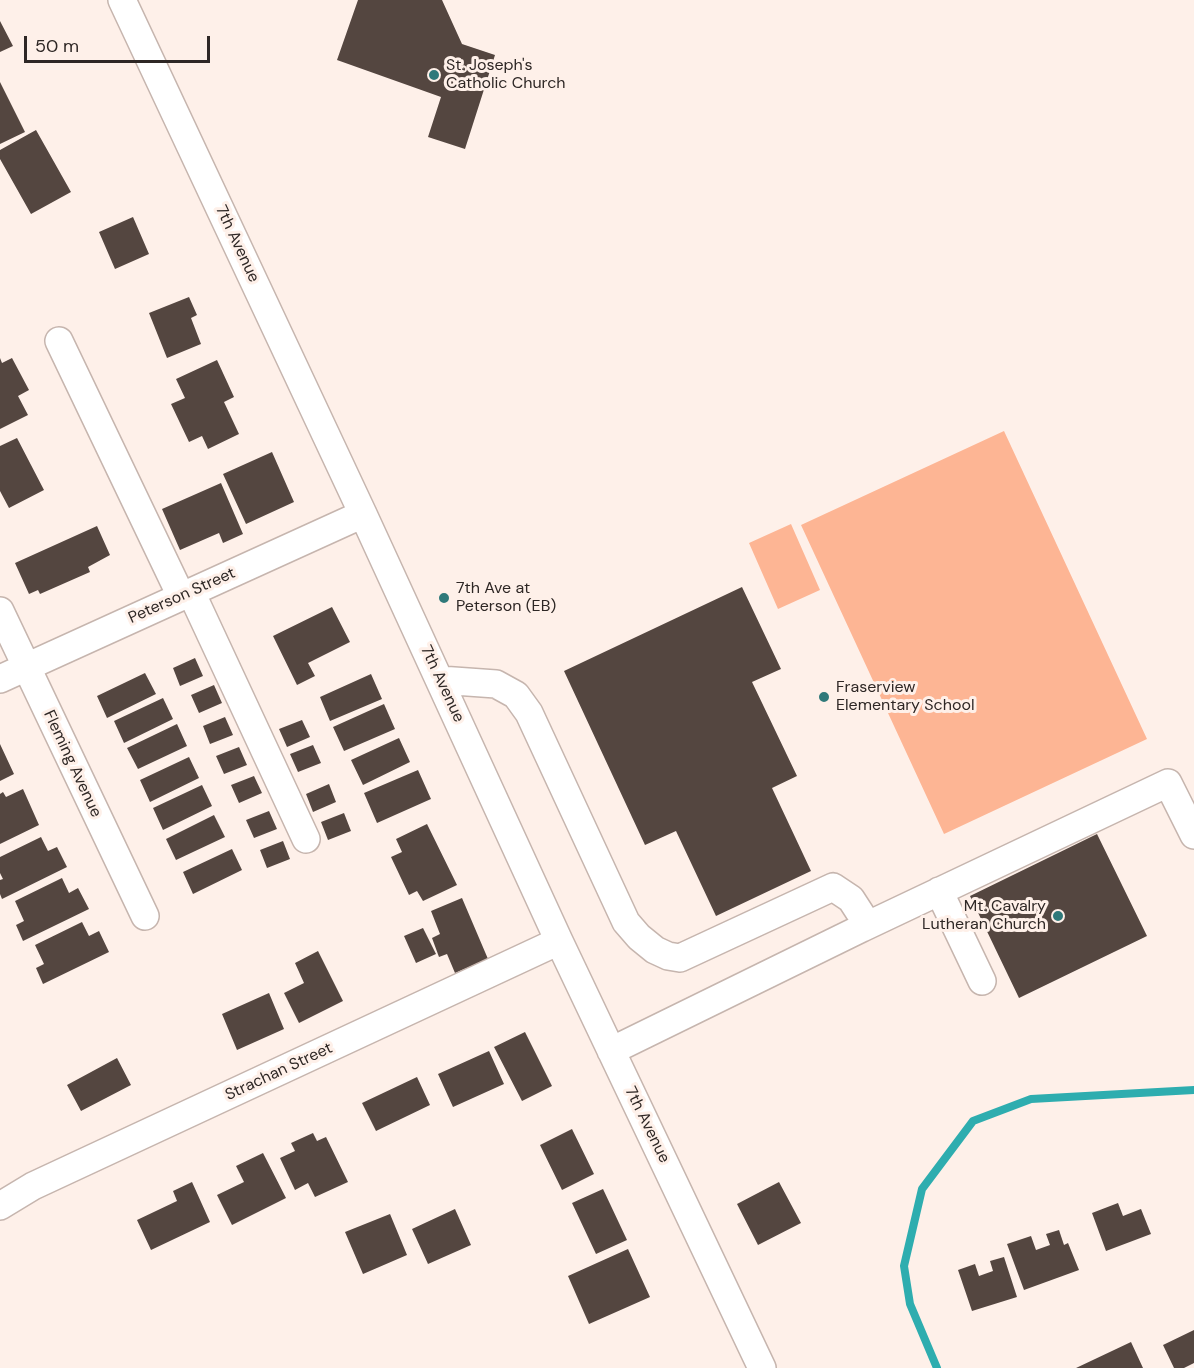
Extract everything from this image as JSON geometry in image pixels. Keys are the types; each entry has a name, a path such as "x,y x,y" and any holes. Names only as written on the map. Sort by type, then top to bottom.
{"street":[{"name":"7th Avenue","path":"122,0 363,514 559,941 762,1368"},
{"path":"59,341 306,839"},
{"name":"Peterson Street","path":"0,679 363,514"},
{"name":"Fleming Avenue","path":"0,611 145,916"},
{"path":"440,680 496,684 516,695 529,713 626,922 655,950 680,958 833,886 851,899 862,916 862,928"},
{"path":"611,1051 862,928 1168,783 1194,835"},
{"path":"939,891 981,981"},
{"name":"Strachan Street","path":"0,1206 33,1186 559,941"}],"shaded area":[{"path":"1004,431 1147,739 944,834 801,525"},
{"path":"791,524 820,590 778,609 749,543"}],"building":[{"name":"St. Joseph's Catholic Church","path":"358,0 442,0 462,44 495,55 465,149 428,137 441,97 337,60"},
{"path":"0,21 13,46 0,52"},
{"path":"0,82 25,132 0,144"},
{"path":"36,130 71,192 31,214 0,159 0,150"},
{"path":"133,217 149,254 115,269 99,232"},
{"path":"189,297 197,315 191,318 201,344 167,358 149,313"},
{"path":"0,358 2,363 12,358 29,390 18,396 28,415 0,429"},
{"path":"217,360 234,397 224,402 239,434 208,449 202,436 189,442 171,404 185,398 176,379"},
{"path":"17,438 44,490 9,508 0,491 0,446"},
{"path":"272,452 294,502 246,524 223,474"},
{"path":"221,483 243,534 223,543 219,533 180,550 162,509"},
{"path":"97,526 110,555 88,567 90,572 40,594 38,590 29,594 15,563"},
{"path":"742,587 781,669 752,682 797,776 772,788 811,871 716,916 676,831 645,845 564,671"},
{"path":"332,607 350,642 308,663 315,676 297,685 273,636"},
{"path":"195,658 203,676 180,686 173,668"},
{"path":"145,673 156,694 107,718 97,696"},
{"path":"371,674 382,699 330,721 320,697"},
{"path":"214,685 222,703 199,713 191,695"},
{"path":"163,698 173,719 124,743 114,721"},
{"path":"384,704 395,729 344,751 333,727"},
{"path":"225,717 233,735 210,744 203,726"},
{"path":"302,720 310,737 287,747 279,729"},
{"path":"177,724 187,746 138,769 127,748"},
{"path":"399,738 410,762 363,785 351,760"},
{"path":"0,744 14,774 0,781"},
{"path":"313,745 321,763 298,772 290,754"},
{"path":"239,747 247,765 224,774 216,756"},
{"path":"189,757 199,778 150,802 140,780"},
{"path":"418,770 431,799 377,823 364,793"},
{"path":"254,776 262,793 239,803 231,785"},
{"path":"329,784 336,802 313,812 306,794"},
{"path":"202,785 212,806 163,830 153,808"},
{"path":"23,789 39,825 0,844 0,794 3,792 6,797"},
{"path":"269,811 277,829 254,838 246,820"},
{"path":"344,813 351,831 328,840 321,822"},
{"path":"214,815 225,837 176,860 166,839"},
{"path":"427,824 457,885 423,901 417,891 409,895 391,857 402,852 396,839"},
{"name":"Mt. Cavalry Lutheran Church","path":"1097,834 1147,936 1019,998 970,896"},
{"path":"41,837 48,851 57,847 67,867 2,899 0,880 3,879 0,873 0,857"},
{"path":"283,841 290,859 267,868 260,850"},
{"path":"232,849 242,870 193,894 183,872"},
{"path":"62,878 69,893 78,888 89,909 23,941 16,925 24,921 15,901"},
{"path":"462,898 488,959 455,973 447,954 439,957 432,938 440,934 431,911"},
{"path":"82,922 89,936 99,931 109,952 43,984 36,968 44,964 35,945"},
{"path":"423,928 436,954 416,963 404,936"},
{"path":"318,951 343,1001 299,1023 284,993 304,983 295,963"},
{"path":"269,993 284,1029 237,1050 222,1014"},
{"path":"525,1032 552,1086 522,1101 494,1047"},
{"path":"489,1051 504,1084 453,1107 438,1074"},
{"path":"117,1058 131,1085 81,1111 67,1085"},
{"path":"417,1077 430,1105 376,1131 362,1103"},
{"path":"572,1129 594,1174 562,1190 540,1145"},
{"path":"313,1133 317,1141 326,1137 348,1182 315,1197 308,1183 295,1190 280,1158 295,1151 291,1143"},
{"path":"263,1153 286,1198 232,1225 217,1195 244,1182 236,1166"},
{"path":"192,1182 210,1222 151,1250 137,1220 177,1201 173,1191"},
{"path":"779,1182 801,1223 758,1245 737,1204"},
{"path":"603,1189 627,1240 596,1254 572,1203"},
{"path":"1118,1203 1123,1216 1141,1209 1151,1234 1106,1251 1092,1213"},
{"path":"455,1209 471,1245 428,1264 412,1229"},
{"path":"390,1214 407,1255 363,1274 345,1232"},
{"path":"1059,1230 1064,1245 1068,1243 1079,1270 1024,1290 1007,1244 1031,1236 1036,1250 1050,1245 1046,1234"},
{"path":"628,1249 650,1297 589,1324 568,1276"},
{"path":"1004,1257 1017,1297 972,1311 958,1270 975,1264 979,1276 993,1271 990,1261"},
{"path":"1194,1330 1194,1363 1184,1368 1174,1368 1163,1345"},
{"path":"1131,1342 1143,1368 1076,1368"}],"waterway":[{"path":"937,1368 910,1304 904,1266 922,1189 973,1121 1031,1099 1194,1090"}],"place":[{"name":"St. Joseph's Catholic Church","path":"434,75"},
{"name":"7th Ave at Peterson (EB)","path":"444,598"},
{"name":"Fraserview Elementary School","path":"824,697"},
{"name":"Mt. Cavalry Lutheran Church","path":"1058,916"}]}
